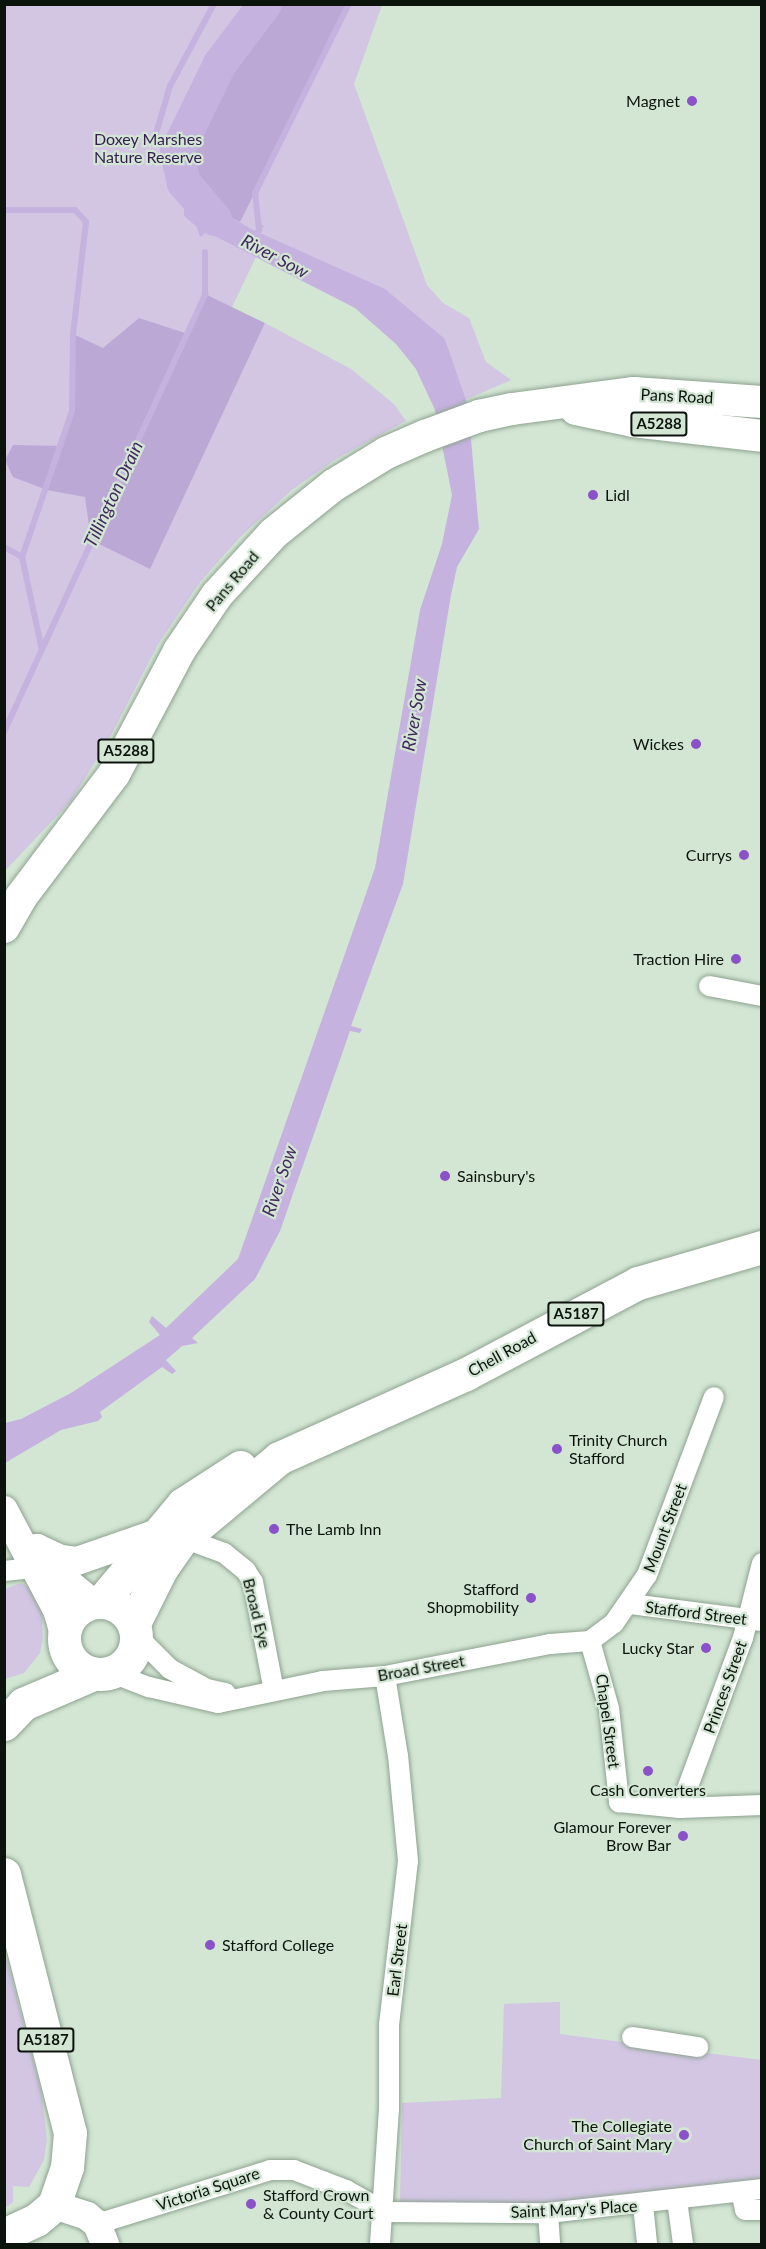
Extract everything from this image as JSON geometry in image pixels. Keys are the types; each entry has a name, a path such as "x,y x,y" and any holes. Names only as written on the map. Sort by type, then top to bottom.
{"highway":[{"name":"Chell Road","path":"135,1630 161,1569 169,1536 183,1504 222,1475 244,1465 279,1458 466,1374 638,1283 762,1247"},
{"name":"Chell Road","path":"97,1603 169,1536"},
{"path":"97,1603 120,1608 135,1630 127,1663 23,1704 6,1705 49,1668 65,1642 74,1614 97,1603"},
{"path":"65,1642 72,1662 102,1674"},
{"name":"A5187","path":"4,1874 70,2133 67,2167 54,2205"},
{"path":"4,2235 36,2220 54,2205"}],"main road":[{"name":"Pans Road","path":"4,927 13,900 114,774 179,651 217,595 274,533 334,485 386,453 425,436 479,416 512,409 557,405 634,393 762,402"},
{"name":"Pans Road","path":"557,405 633,421 762,436"}],"street":[{"path":"709,986 762,996"},
{"name":"Mount Street","path":"590,1641 614,1623 631,1604 647,1575 714,1397"},
{"path":"4,1510 35,1558 57,1610 65,1642"},
{"path":"4,1571 35,1558 77,1561 169,1536"},
{"name":"Broad Eye","path":"169,1536 224,1553 246,1571 253,1582 274,1691"},
{"path":"35,1558 97,1603"},
{"name":"Princes Street","path":"680,1809 755,1620 762,1563"},
{"name":"Stafford Street","path":"631,1604 755,1620"},
{"name":"Broad Street","path":"135,1630 152,1654 187,1680 207,1689 251,1694"},
{"name":"Broad Street","path":"102,1674 195,1700 218,1703 251,1694 323,1681 385,1676 550,1644 590,1641"},
{"name":"Chapel Street","path":"590,1641 600,1664 610,1718 619,1802 680,1809"},
{"name":"Earl Street","path":"380,2244 385,2212 389,2025 408,1861 398,1756 385,1676"},
{"path":"680,1809 762,1805"},
{"path":"632,2037 698,2047"},
{"name":"Victoria Square","path":"101,2234 270,2169 294,2170 346,2190 385,2212"},
{"name":"Saint Mary's Place","path":"385,2212 549,2213 643,2205 762,2188"},
{"path":"741,2192 744,2210 762,2210"},
{"path":"677,2200 683,2244"},
{"path":"54,2205 87,2216 101,2234"},
{"path":"643,2205 647,2244"},
{"path":"549,2213 550,2244"}],"green space":[{"name":"Doxey Marshes Nature Reserve","path":"5,5 382,5 354,84 427,285 443,303 469,318 486,362 511,380 465,400 445,339 266,236 232,307 150,568 265,323 351,369 394,404 406,421 336,459 293,489 241,536 200,582 157,646 108,741 71,801 4,872"},
{"path":"21,1583 30,1588 42,1609 43,1638 40,1653 24,1673 5,1679 5,1589"},
{"path":"5,1953 41,2090 47,2139 44,2160 29,2187 13,2186 13,2202 5,2208"},
{"path":"560,2002 560,2034 761,2060 761,2182 580,2205 400,2204 402,2103 501,2098 504,2004"}],"shaded area":[{"path":"265,5 349,5 240,222 223,213 209,192 184,183 177,152 220,64"},
{"path":"205,294 265,323 150,569 91,540 85,497 47,490 13,477 5,460 13,445 61,446 72,410 73,334 103,348 139,318 185,333"}],"water":[{"path":"184,183 209,192 223,213 255,231 259,223 264,226 260,233 385,289 445,339 468,406 479,529 457,567 403,884 351,1026 362,1029 360,1033 350,1031 280,1231 255,1279 192,1338 198,1343 182,1346 166,1360 176,1371 172,1374 162,1367 100,1412 102,1417 98,1421 61,1430 5,1463 5,1423 21,1419 71,1393 160,1335 149,1322 152,1316 166,1328 238,1259 375,868 420,610 442,544 452,495 435,410 416,369 396,344 355,308 207,232 200,237 197,227 184,216"}],"waterway":[{"path":"155,137 170,86 214,4"},
{"name":"River Sow","path":"215,219 184,183 177,152 220,64 265,4"},
{"name":"Tillington Drain","path":"259,230 255,193 349,4"},
{"path":"4,210 75,210 86,222 73,334 72,411 22,557"},
{"name":"Tillington Drain","path":"4,732 205,294 205,252"},
{"path":"4,547 22,557 42,650"}],"place":[{"name":"Magnet","path":"692,101"},
{"name":"Lidl","path":"593,495"},
{"name":"Wickes","path":"696,744"},
{"name":"Currys","path":"744,855"},
{"name":"Traction Hire","path":"736,959"},
{"name":"Sainsbury's","path":"445,1176"},
{"name":"Trinity Church Stafford","path":"557,1449"},
{"name":"The Lamb Inn","path":"274,1529"},
{"name":"Stafford Shopmobility","path":"531,1598"},
{"name":"Lucky Star","path":"706,1648"},
{"name":"Cash Converters","path":"648,1771"},
{"name":"Glamour Forever Brow Bar","path":"683,1836"},
{"name":"Stafford College","path":"210,1945"},
{"name":"The Collegiate Church of Saint Mary","path":"684,2135"},
{"name":"Stafford Crown & County Court","path":"251,2204"}]}
